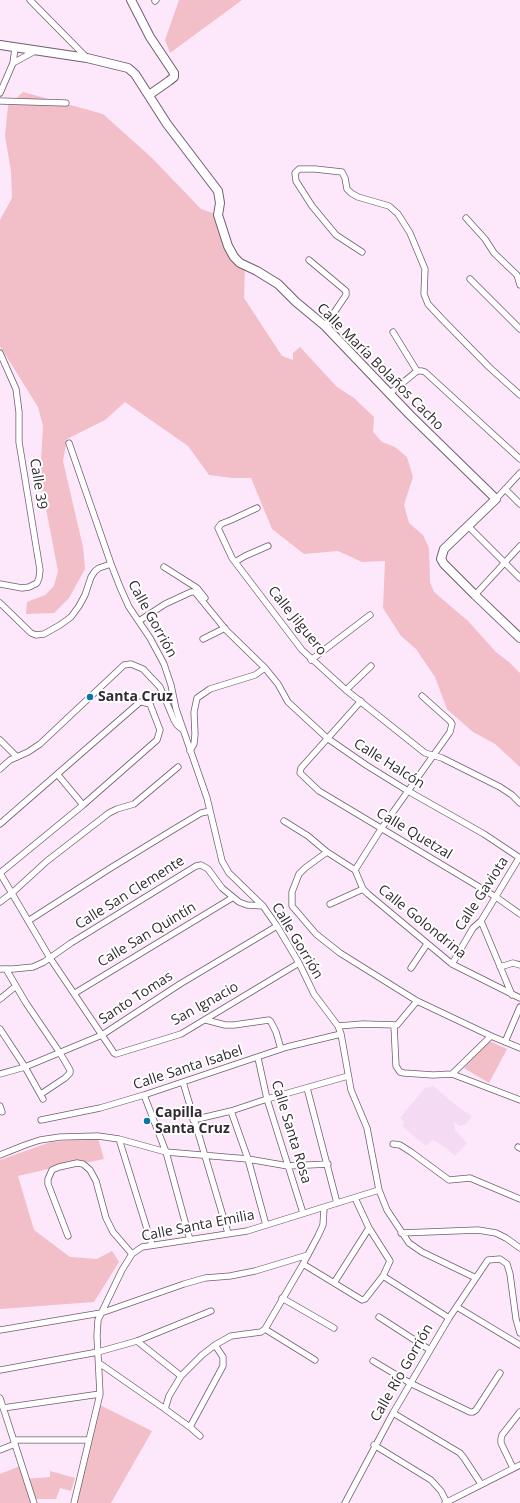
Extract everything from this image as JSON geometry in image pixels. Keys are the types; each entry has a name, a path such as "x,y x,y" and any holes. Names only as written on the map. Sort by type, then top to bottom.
{"street":[{"path":"30,0 87,58"},
{"path":"7,47 87,58 128,68 135,74 149,95 170,81 174,77 174,73 150,37 131,0"},
{"path":"0,38 7,47 13,63"},
{"path":"0,93 13,63 35,51"},
{"name":"Calle María Bolaños Cacho","path":"149,95 167,124 218,191 220,203 218,215 228,246 240,263 269,277 325,326 389,394 496,498"},
{"path":"0,101 66,103"},
{"path":"362,252 336,235 312,206 296,180 295,173 299,169 342,172 351,193 358,197 389,206 398,214 410,233 425,269 424,294 428,304 489,367 520,395"},
{"path":"466,218 485,239 494,253 519,274 520,285"},
{"path":"309,260 346,291 346,295 325,326"},
{"path":"470,279 520,329"},
{"path":"393,332 418,371"},
{"name":"Calle 39","path":"0,353 16,389 19,412 19,442 40,570 40,578 37,583 29,587 22,588 0,584"},
{"path":"389,394 418,371 425,372 520,459"},
{"name":"Calle Gorrión","path":"69,443 110,564 129,607 153,643 164,664 183,730 210,811 222,861 229,872 263,906 277,926 314,994 338,1026 341,1034 348,1076 355,1100 367,1128 379,1190 387,1210 409,1244 418,1250 476,1278"},
{"path":"520,473 444,549 441,559 444,564 520,638"},
{"path":"505,489 520,504"},
{"name":"Calle Jilguero","path":"257,508 221,524 218,528 235,562 285,629 311,660 425,753 442,758 500,787 512,795 520,803"},
{"path":"468,526 520,578"},
{"path":"235,562 268,546"},
{"path":"475,595 520,546"},
{"path":"0,603 31,633 36,635 44,634 71,617 79,606 95,571 110,564"},
{"path":"164,567 197,588 204,597 206,604"},
{"name":"Calle Halcón","path":"139,621 165,604 191,592 195,592 225,628 265,668 278,684 288,702 327,738 366,765 408,791 484,834 520,858"},
{"path":"311,660 370,615"},
{"path":"203,639 225,628"},
{"path":"0,768 10,760 28,752 40,744 124,666 131,664 143,669 160,686 174,720 183,730"},
{"path":"346,690 372,666"},
{"path":"190,751 194,744 194,712 197,698 210,689 255,675 265,668"},
{"path":"284,821 308,836 327,852 355,870 381,829 450,732 452,724 422,696"},
{"path":"327,738 361,701"},
{"path":"0,824 140,702 150,704 160,730 156,740 84,805 0,873 50,958 102,1035"},
{"name":"Calle Quetzal","path":"327,738 300,770 300,773 319,791 520,914"},
{"path":"0,740 17,757"},
{"path":"0,902 47,861 109,813 134,804 178,767"},
{"path":"58,775 84,805"},
{"path":"28,921 109,868 201,813 210,811"},
{"path":"327,852 304,868 299,874 292,892 292,906 322,940 340,953 417,1001 520,1048"},
{"name":"Calle Gaviota","path":"452,964 473,928 481,921 520,858"},
{"name":"Calle San Clemente","path":"3,969 13,970 33,967 50,958 196,866 201,865 208,869 222,888 232,898 247,905 263,906"},
{"name":"Calle Golondrina","path":"355,870 363,889 368,894 452,964 520,998"},
{"path":"330,904 363,889"},
{"name":"Calle San Quintín","path":"75,993 232,898"},
{"path":"481,921 512,994"},
{"name":"Santo Tomas","path":"0,1074 25,1067 102,1035 180,984 277,926"},
{"path":"411,968 427,944"},
{"path":"500,967 513,963 520,966"},
{"name":"San Ignacio","path":"102,1035 114,1052 119,1054 181,1034 299,964"},
{"path":"0,1029 42,1096 70,1073 70,1070 60,1053 16,986 3,969"},
{"path":"0,998 16,986"},
{"path":"338,1026 363,1024 394,1026 400,1023 417,1001"},
{"path":"505,1042 520,1007"},
{"path":"206,1020 225,1025 234,1025 269,1020 276,1032 281,1050"},
{"path":"394,1026 396,1066 400,1072 433,1075 452,1074 520,1100"},
{"name":"Calle Santa Isabel","path":"41,1120 100,1108 281,1050 341,1034"},
{"path":"452,1074 491,1036"},
{"name":"Calle Santa Rosa","path":"258,1058 267,1099 304,1213"},
{"path":"193,1120 231,1111 348,1076"},
{"path":"183,1082 193,1120 205,1154 228,1233"},
{"name":"Calle Santa Rosa","path":"307,1088 337,1203"},
{"path":"144,1095 166,1152 190,1240"},
{"path":"231,1111 248,1159 266,1225"},
{"path":"0,1155 25,1145 60,1137 98,1136 119,1139 166,1152 205,1154 248,1159 288,1166 328,1164"},
{"path":"119,1139 152,1245"},
{"path":"393,1144 400,1145 405,1148 450,1180 470,1178 520,1199"},
{"path":"68,1236 48,1184 48,1178 52,1170 77,1163 83,1164 90,1170 96,1181 106,1218 113,1232 132,1254"},
{"name":"Calle Santa Emilia","path":"74,1503 100,1394 97,1336 98,1320 122,1270 132,1254 142,1247 152,1245 248,1231 379,1190"},
{"path":"303,1264 364,1300 383,1276 390,1259 369,1228 355,1198"},
{"path":"165,1409 169,1396 181,1376 215,1344 231,1336 261,1332 264,1329 308,1255 322,1225 324,1208"},
{"path":"334,1283 369,1228"},
{"path":"402,1233 478,1230 496,1233 520,1248"},
{"path":"0,1330 101,1313 205,1278 255,1272 308,1255"},
{"name":"Calle Río Gorrión","path":"345,1503 374,1445 410,1383 449,1318 488,1260 500,1259 507,1264 520,1333"},
{"path":"383,1276 449,1318"},
{"path":"282,1298 334,1328"},
{"path":"457,1307 520,1345"},
{"path":"0,1370 98,1352 137,1341 211,1311"},
{"path":"379,1317 430,1350"},
{"path":"264,1329 315,1360"},
{"path":"137,1341 181,1376"},
{"path":"191,1428 223,1366 223,1358 215,1344"},
{"path":"373,1361 410,1383 470,1412 476,1410 500,1372"},
{"path":"99,1363 165,1409 200,1436"},
{"path":"4,1408 100,1394"},
{"path":"0,1398 34,1503"},
{"path":"393,1412 460,1453 481,1484"},
{"path":"513,1468 501,1443 501,1439 502,1435 520,1412"},
{"path":"0,1450 14,1442 89,1440"},
{"path":"374,1445 431,1480 441,1491 445,1502 520,1465"}],"shaded area":[{"path":"179,0 242,0 170,53 165,40"},
{"path":"23,92 103,114 152,158 201,209 218,215 228,246 245,266 244,298 282,356 293,360 293,353 300,347 337,387 354,398 374,417 373,432 382,442 395,447 407,457 413,477 404,505 409,523 423,535 429,548 430,582 434,592 468,621 496,652 520,673 520,767 495,744 473,732 447,709 435,677 416,649 401,636 383,608 385,561 362,562 338,551 304,554 272,529 251,478 232,478 209,475 188,446 125,402 105,420 67,439 63,461 83,547 85,569 69,598 54,613 26,614 27,602 45,595 54,586 58,571 40,478 43,426 38,407 0,346 0,220 12,198 11,171 5,136 8,106"},
{"path":"489,1041 507,1049 489,1083 464,1068"},
{"path":"433,1086 458,1107 472,1116 466,1124 460,1126 454,1122 455,1130 467,1143 455,1156 433,1140 426,1146 402,1126 404,1122 400,1118 425,1088"},
{"path":"98,1138 104,1159 85,1163 78,1162 18,1176 34,1230 70,1257 97,1259 112,1251 119,1262 94,1302 0,1309 0,1160 51,1142"},
{"path":"100,1405 152,1431 111,1503 75,1503"},
{"path":"20,1466 25,1479 50,1477 50,1471 75,1478 71,1491 60,1488 56,1499 32,1499 33,1503 0,1503 0,1474"}],"place":[{"name":"Santa Cruz","path":"90,697"},
{"name":"Capilla Santa Cruz","path":"147,1121"}]}
